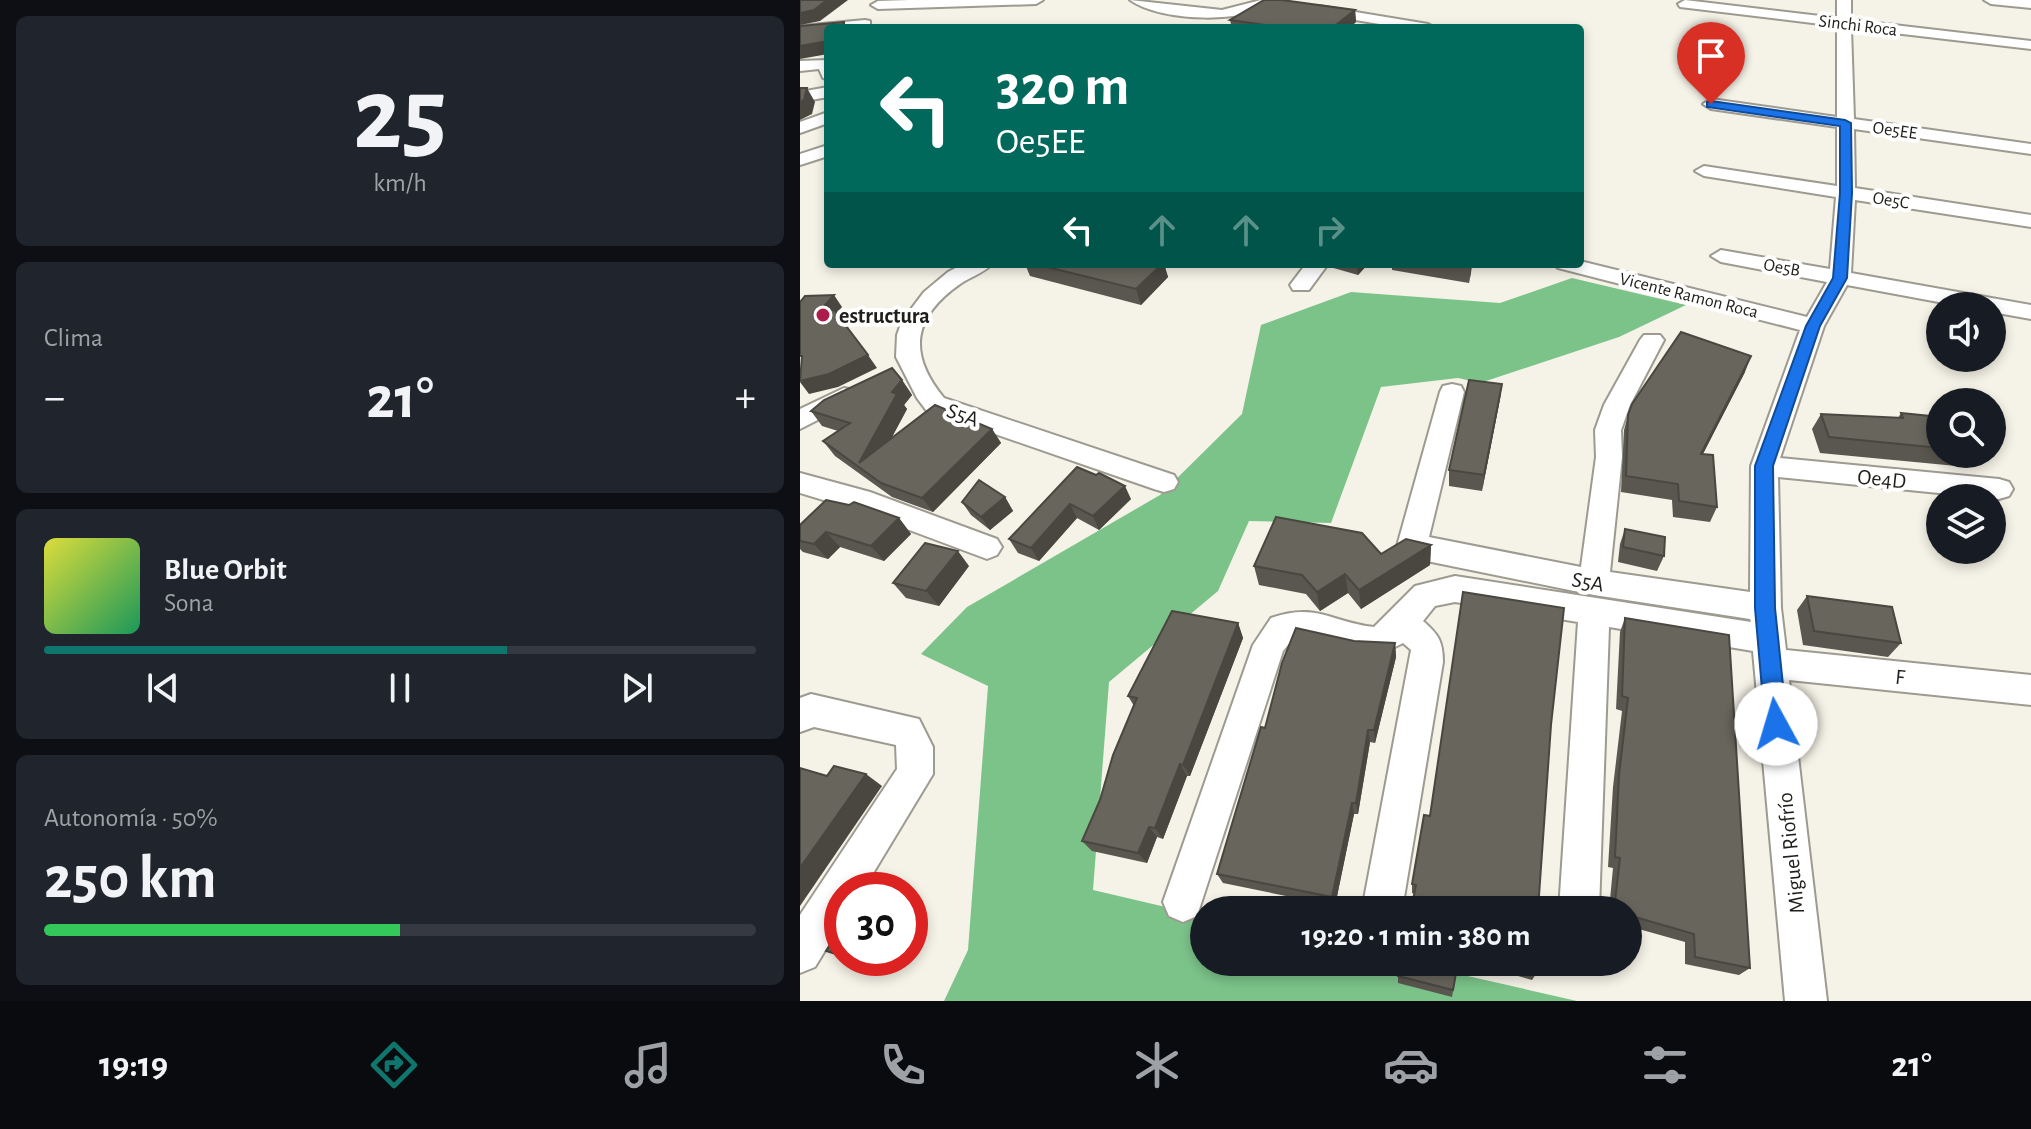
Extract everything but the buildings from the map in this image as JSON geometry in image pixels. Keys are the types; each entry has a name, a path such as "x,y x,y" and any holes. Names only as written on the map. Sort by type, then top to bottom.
{"street":[{"path":"865,24 881,2 1036,0"},
{"path":"1137,0 1187,13 1209,15 1276,2"},
{"name":"Miguel Riofrío","path":"1806,1001 1765,608 1764,466 1813,326 1840,278 1846,193 1844,0"},
{"path":"1991,0 2031,4"},
{"name":"Sinchi Roca","path":"1685,4 2031,45"},
{"path":"1302,7 1404,24"},
{"path":"800,30 824,28"},
{"path":"800,66 824,64"},
{"path":"800,97 824,93"},
{"name":"Oe5EE","path":"1711,104 2031,149"},
{"path":"800,128 824,119"},
{"path":"800,160 824,151"},
{"name":"Oe5C","path":"1704,171 2031,221"},
{"name":"Oe5B","path":"1721,256 2031,312"},
{"path":"886,376 910,365 907,347 917,316 930,297 949,279 972,268"},
{"path":"1301,285 1314,268"},
{"name":"Vicente Ramon Roca","path":"1581,268 1813,326"},
{"path":"1580,896 1594,597 1609,457 1608,430 1617,405 1652,340"},
{"name":"S5A","path":"910,365 920,386 935,404 1164,482"},
{"path":"800,420 861,388"},
{"name":"S5A","path":"1452,392 1412,546 1594,597 1765,608"},
{"name":"Oe4D","path":"1764,466 1948,484"},
{"path":"800,483 860,500 987,547"},
{"path":"1183,902 1269,645 1282,628 1305,623 1357,639 1377,641 1392,633 1426,595 1455,589 1594,597"},
{"name":"F","path":"1594,597 1769,651 2031,690"},
{"path":"1385,896 1427,662 1427,644 1402,622"},
{"path":"800,716 811,710 907,731 915,747 915,774 800,952"}],"green space":[{"path":"1572,278 1686,305 1619,337 1480,383 1458,378 1381,387 1331,523 1249,521 1218,591 1109,682 1093,890 1190,913 1190,976 1467,976 1577,1001 944,1001 968,950 988,686 921,654 967,607 1160,495 1242,414 1261,325 1351,292 1500,303"}],"place":[{"name":"estructura","path":"823,315"}],"route":[{"path":"1711,104 1845,123 1846,193 1840,278 1813,326 1764,466 1765,608 1776,724"}]}
